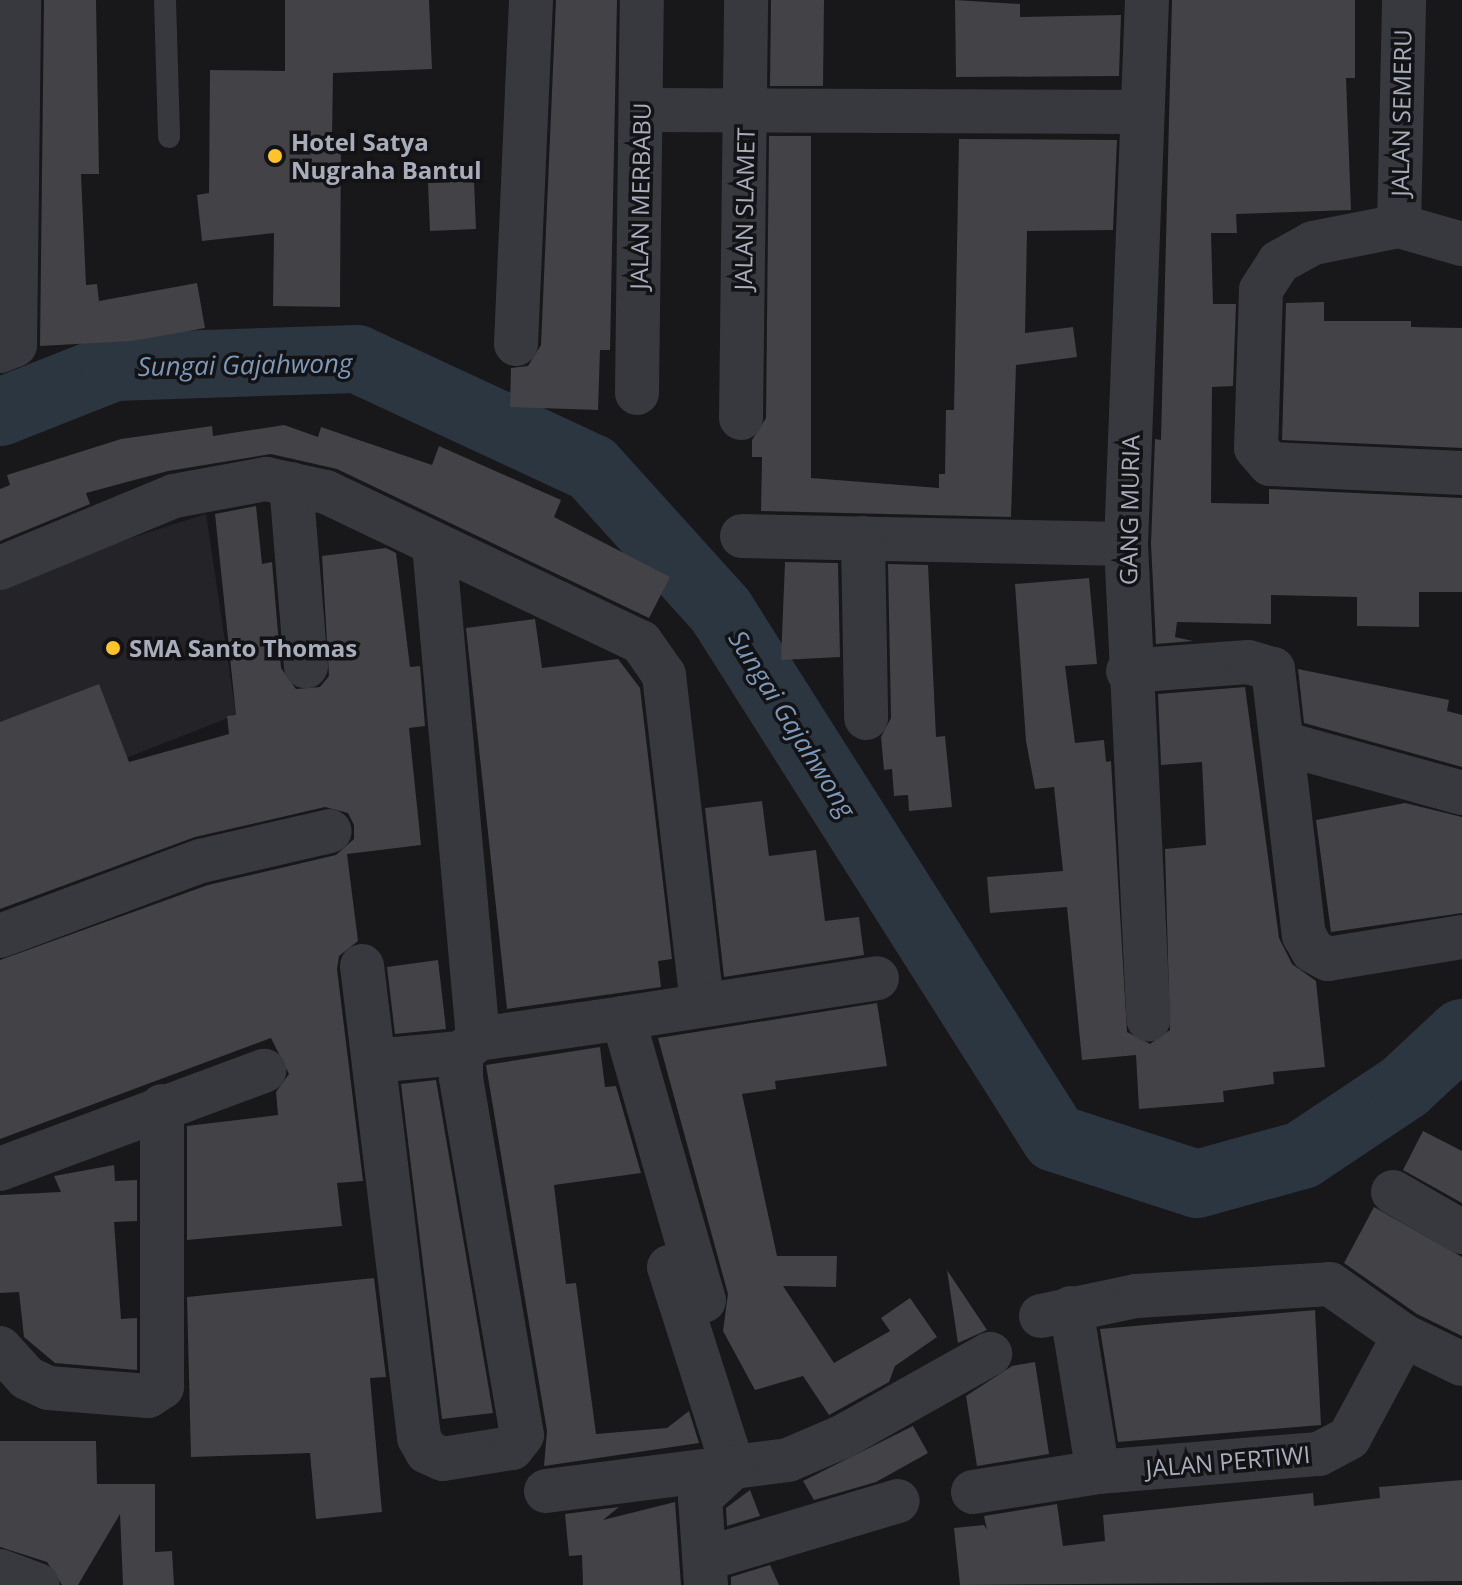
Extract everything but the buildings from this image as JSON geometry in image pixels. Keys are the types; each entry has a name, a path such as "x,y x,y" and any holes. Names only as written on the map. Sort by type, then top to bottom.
{"street":[{"path":"0,351 15,345 19,0"},
{"path":"516,344 531,0"},
{"name":"JALAN MERBABU","path":"637,393 642,0"},
{"name":"JALAN SLAMET","path":"741,418 746,0"},
{"name":"GANG MURIA","path":"1147,0 1126,544 1128,671 1148,1019"},
{"name":"JALAN SEMERU","path":"1399,226 1404,0"},
{"path":"641,110 1142,112"},
{"name":"JALAN SEMERU","path":"1462,244 1399,226 1313,243 1279,262 1266,280 1256,448 1270,464 1462,473"},
{"path":"0,568 209,486 266,479 326,492 641,642 660,664 702,1004"},
{"path":"291,484 306,666"},
{"path":"742,536 1126,544"},
{"path":"863,538 866,718"},
{"path":"362,966 419,1438 427,1452 443,1459 512,1448 522,1435 470,1046 434,545"},
{"path":"1128,671 1262,664 1273,669 1277,682 1304,935 1313,951 1328,959 1462,937"},
{"path":"1282,743 1462,793"},
{"path":"0,936 201,861 330,831"},
{"path":"374,1061 702,1004 877,978"},
{"path":"623,1018 704,1301"},
{"path":"0,1169 162,1106 264,1071"},
{"path":"0,1348 27,1378 48,1388 148,1396 162,1387 162,1106"},
{"path":"645,1182 733,1467"},
{"path":"1393,1192 1462,1232"},
{"path":"1098,1472 1056,1312 1136,1296 1330,1284 1404,1336 1462,1364"},
{"name":"JALAN PERTIWI","path":"973,1492 1098,1472 1329,1451 1349,1438 1404,1336"},
{"path":"546,1491 788,1460 822,1447 990,1354"},
{"path":"733,1467 700,1498 707,1571 898,1501"}],"lane":[{"path":"165,0 169,137"}],"shaded area":[{"name":"SMA Santo Thomas","path":"206,514 236,715 0,807 0,580"}],"waterway":[{"name":"Sungai Gajahwong","path":"0,412 114,367 357,359 592,468 721,611 1055,1138 1197,1184 1302,1155 1404,1087 1462,1033"}],"place":[{"name":"Hotel Satya Nugraha Bantul","path":"275,156"},
{"name":"SMA Santo Thomas","path":"113,648"}]}
